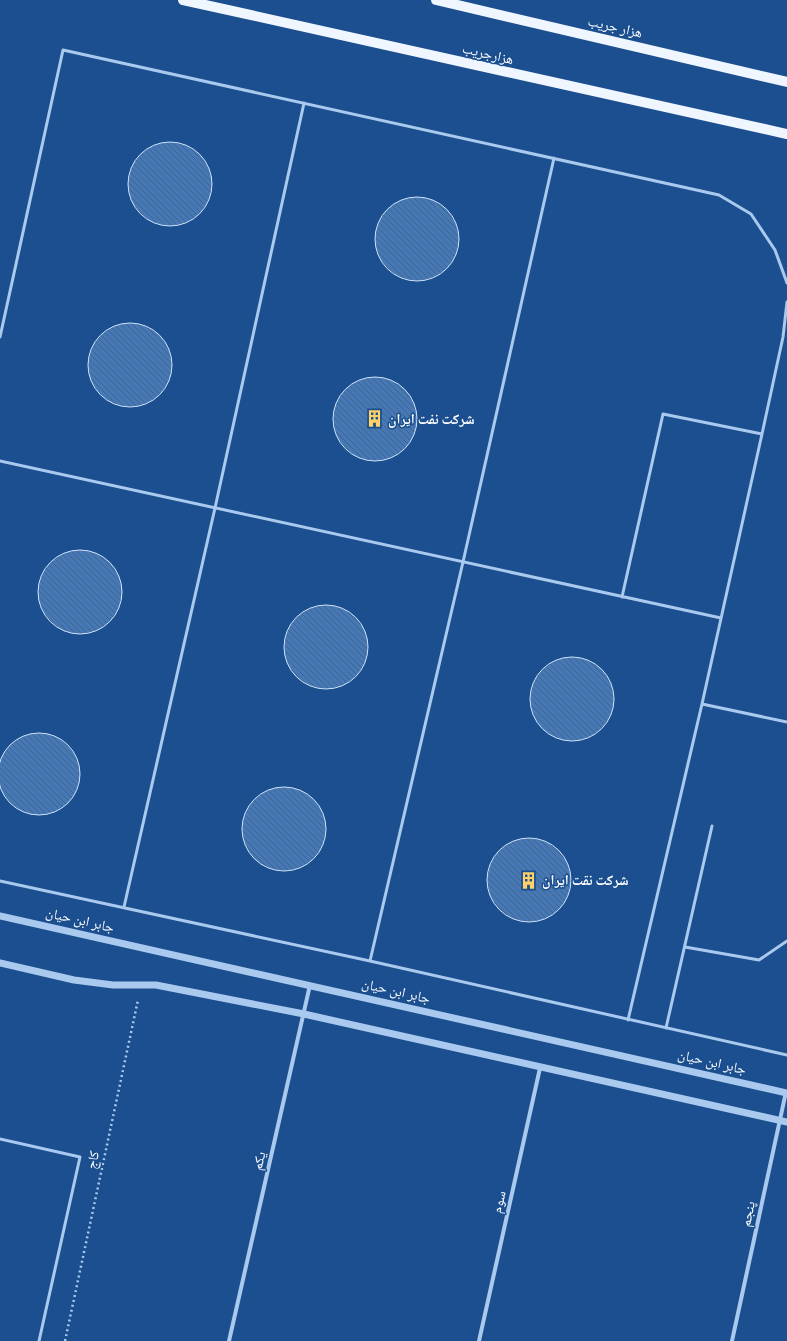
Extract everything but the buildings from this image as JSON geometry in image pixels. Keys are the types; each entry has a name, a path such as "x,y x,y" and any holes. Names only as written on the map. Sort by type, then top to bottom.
{"main road":[{"name":"هزارجریب","path":"183,0 787,134"},
{"name":"هزار جریب","path":"436,0 787,82"}],"street":[{"name":"جابر ابن حیان","path":"0,916 786,1092"},
{"path":"0,963 74,980 113,985 156,985 304,1014 540,1068 787,1122"},
{"name":"یکم","path":"229,1341 310,985"},
{"name":"سوم","path":"479,1341 540,1068"},
{"name":"پنجم","path":"732,1341 786,1092"}],"lane":[{"path":"0,337 63,50 719,195 752,214 775,250 787,283"},
{"path":"124,907 215,508 304,103"},
{"path":"370,961 463,562 554,158"},
{"path":"628,1020 702,704 720,618 785,337 787,302"},
{"path":"622,597 663,414 762,434"},
{"path":"0,461 720,618"},
{"path":"702,704 787,722"},
{"path":"666,1028 712,826"},
{"path":"0,881 370,961 787,1055"},
{"path":"685,947 759,960 787,941"},
{"path":"0,1139 80,1157 39,1341"}],"path":[{"name":"کاج","path":"65,1341 142,984"}],"place":[{"name":"شرکت نفت ایران","path":"375,419"},
{"name":"شرکت نقت ایران","path":"529,880"}]}
